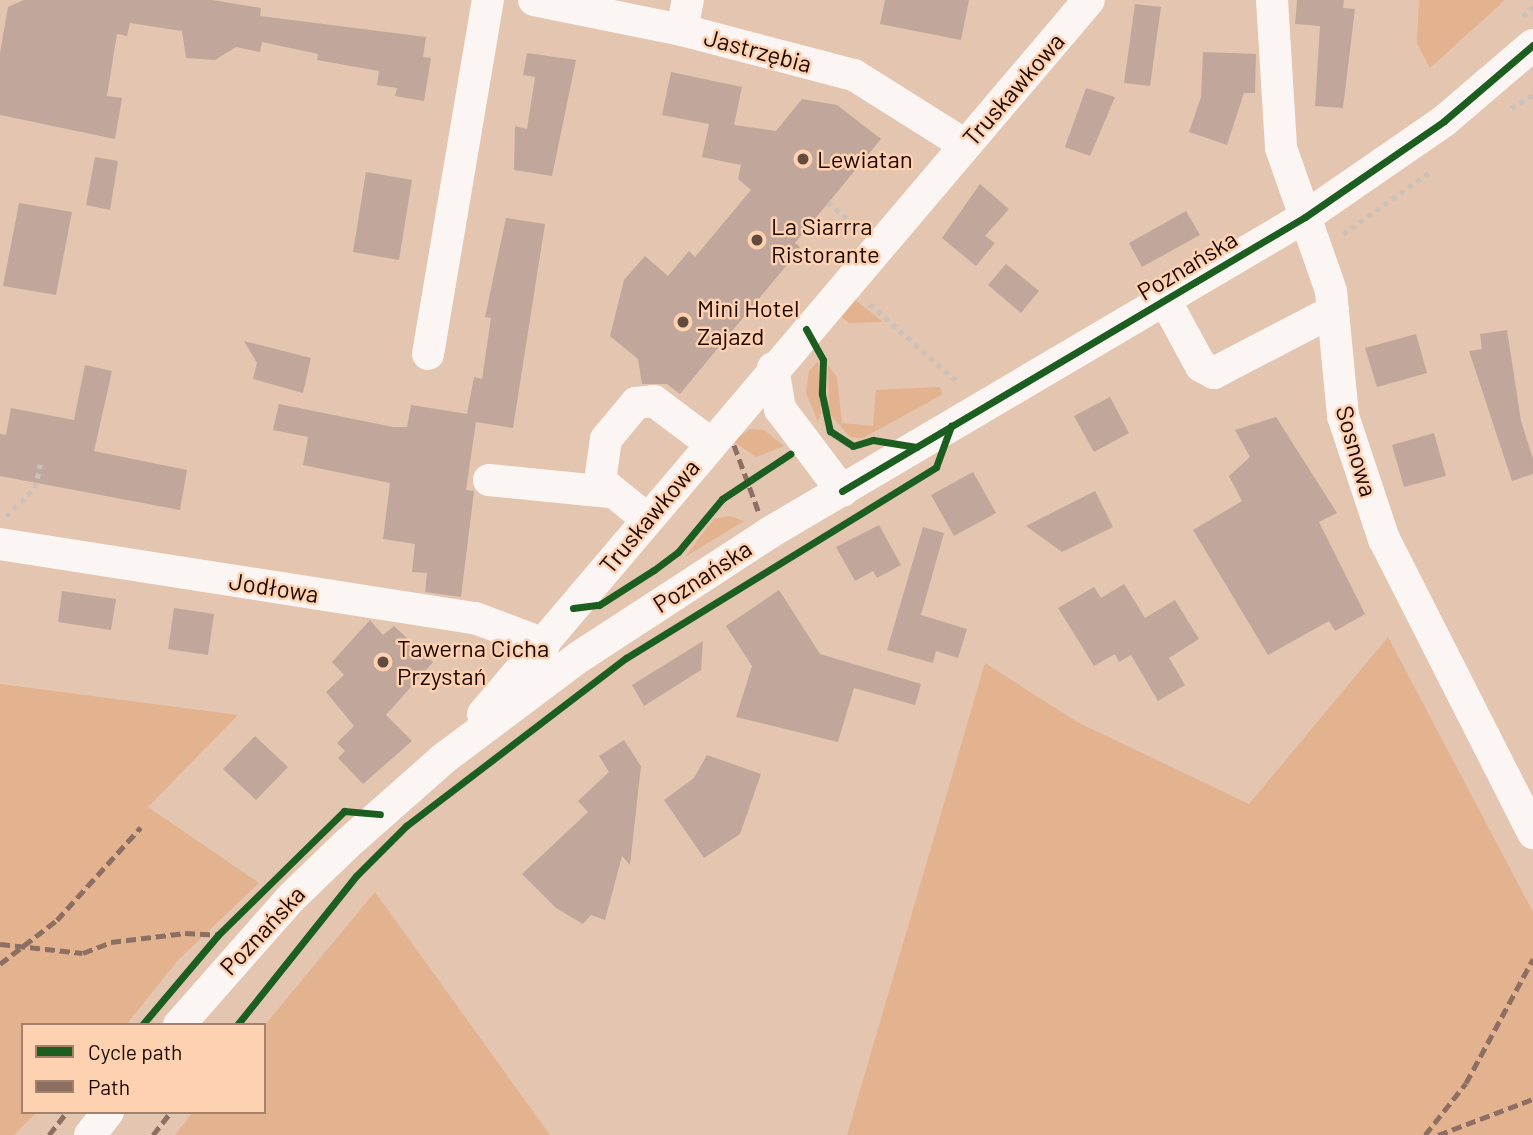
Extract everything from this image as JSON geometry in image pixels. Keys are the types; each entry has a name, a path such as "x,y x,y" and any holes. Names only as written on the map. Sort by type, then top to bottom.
{"street":[{"path":"428,354 488,0"},
{"name":"Jastrzębia","path":"534,0 685,15 854,75 965,145"},
{"name":"Truskawkowa","path":"443,759 544,644 710,443 1089,0"},
{"name":"Sosnowa","path":"1272,0 1281,148 1333,311 1343,416 1384,539 1533,833"},
{"name":"Poznańska","path":"181,1023 290,899 443,759 633,620 842,491 1305,217 1434,128 1533,45"},
{"path":"1165,300 1201,366 1214,373 1333,311"},
{"path":"773,369 780,409 842,491"},
{"path":"647,519 609,492 600,481 601,455 606,439 636,403 654,401 669,408 710,443"},
{"path":"489,480 609,492"},
{"name":"Jodłowa","path":"0,544 475,618 544,644"},
{"path":"90,1135 106,1114"}],"path":[{"path":"828,202 865,233"},
{"path":"859,294 964,387"},
{"path":"0,521 35,488 40,465"}],"shaded area":[{"path":"1419,0 1505,0 1430,68 1417,43"},
{"path":"853,298 883,322 849,323 842,317"},
{"path":"818,361 821,413 818,422 806,393 809,371"},
{"path":"828,365 837,377 842,423 873,426 876,390 939,387 943,394 863,438 850,437 829,413"},
{"path":"750,429 764,430 784,446 756,457 733,441"},
{"path":"730,516 744,521 685,557 714,519"},
{"path":"1388,637 1533,912 1533,1135 847,1135 985,663 1077,722 1249,804"},
{"path":"0,684 238,715 148,807 259,883 179,959 128,1023 21,1023 21,1114 35,1114 14,1135 0,1135"},
{"path":"375,892 550,1135 175,1135 191,1114 266,1114 266,1024"}],"building":[{"path":"24,0 212,0 261,8 260,16 426,37 423,57 431,58 424,101 395,96 397,88 377,85 379,71 317,60 318,54 262,42 260,52 236,47 215,60 186,58 182,31 130,23 127,36 117,34 107,96 122,98 115,139 0,115 0,53 8,7"},
{"path":"885,0 969,0 961,40 880,24"},
{"path":"1297,0 1344,0 1343,8 1355,9 1343,108 1315,106 1320,26 1295,24"},
{"path":"1135,4 1161,7 1150,86 1124,83"},
{"path":"1203,52 1256,54 1255,93 1244,93 1227,145 1189,132 1201,97"},
{"path":"527,53 576,60 552,176 514,170 515,126 527,129 535,77 523,75"},
{"path":"671,72 742,87 734,125 776,131 802,99 837,105 881,139 795,243 800,247 791,260 680,394 667,384 642,384 638,359 610,336 624,280 645,256 668,276 689,251 695,257 751,190 738,179 741,165 702,157 709,124 662,115"},
{"path":"1086,88 1115,97 1090,156 1065,147"},
{"path":"95,157 118,161 110,210 86,205"},
{"path":"366,172 412,180 399,260 353,252"},
{"path":"980,184 1009,209 985,236 995,243 976,266 942,238"},
{"path":"19,203 72,212 56,295 3,286"},
{"path":"1186,211 1200,235 1142,267 1129,243"},
{"path":"506,218 545,224 513,428 476,422 466,490 474,491 461,597 425,592 427,573 412,572 415,544 383,539 390,483 303,465 308,437 273,430 279,404 393,427 407,427 411,405 467,414 474,377 482,379 491,318 485,317"},
{"path":"1006,264 1039,291 1021,313 988,285"},
{"path":"1507,330 1521,421 1533,459 1533,474 1512,481 1469,351 1482,349 1480,334"},
{"path":"1416,334 1427,373 1377,387 1365,348"},
{"path":"244,341 311,358 303,393 253,379 257,363"},
{"path":"85,365 112,371 94,451 187,470 180,510 0,476 0,434 6,435 11,408 74,420"},
{"path":"1110,397 1129,433 1094,452 1074,416"},
{"path":"1276,417 1337,513 1319,522 1365,614 1335,631 1329,621 1268,655 1193,530 1242,501 1229,476 1250,457 1235,430"},
{"path":"1434,433 1446,476 1404,487 1392,445"},
{"path":"973,472 996,513 954,536 931,495"},
{"path":"1095,491 1113,527 1062,552 1026,526"},
{"path":"879,525 901,565 877,578 873,571 855,581 836,547"},
{"path":"923,527 944,533 921,615 967,629 958,658 936,651 933,663 887,650"},
{"path":"1124,584 1145,618 1175,600 1199,639 1169,658 1185,685 1158,701 1131,655 1119,662 1115,654 1094,666 1058,608 1094,587 1101,598"},
{"path":"779,590 820,654 921,684 915,705 854,688 838,742 736,717 752,666 726,626"},
{"path":"62,591 116,599 111,630 58,622"},
{"path":"174,608 214,614 208,655 168,649"},
{"path":"370,620 383,635 394,626 433,662 386,715 412,741 363,784 338,758 345,751 337,743 354,726 326,692 344,675 332,662"},
{"path":"703,641 701,670 644,706 632,685"},
{"path":"255,736 288,767 256,800 223,769"},
{"path":"624,740 641,766 630,865 622,856 605,920 591,915 583,924 556,908 522,874 588,812 578,801 609,772 599,756"},
{"path":"707,755 761,774 740,834 704,858 664,800 694,778"}],"marked path":[{"path":"734,445 759,513"},
{"path":"0,964 57,920 141,827"},
{"path":"0,944 83,953 111,942 185,933 218,935"},
{"path":"1425,1135 1466,1083 1533,959"},
{"path":"1438,1135 1533,1099"},
{"path":"49,1135 65,1114"},
{"path":"153,1135 169,1114"}],"cycle path":[{"path":"842,491 1305,217 1444,121 1533,45"},
{"path":"806,329 823,360 822,394 830,431 853,446 873,440 916,447"},
{"path":"239,1023 356,876 406,826 626,658 936,467 951,426"},
{"path":"573,608 599,605 654,570 678,552 722,499 790,454"},
{"path":"144,1023 218,935 344,811 380,814"}],"place":[{"name":"Lewiatan","path":"803,159"},
{"name":"La Siarrra Ristorante","path":"757,240"},
{"name":"Mini Hotel Zajazd","path":"683,322"},
{"name":"Tawerna Cicha Przystań","path":"383,662"}]}
